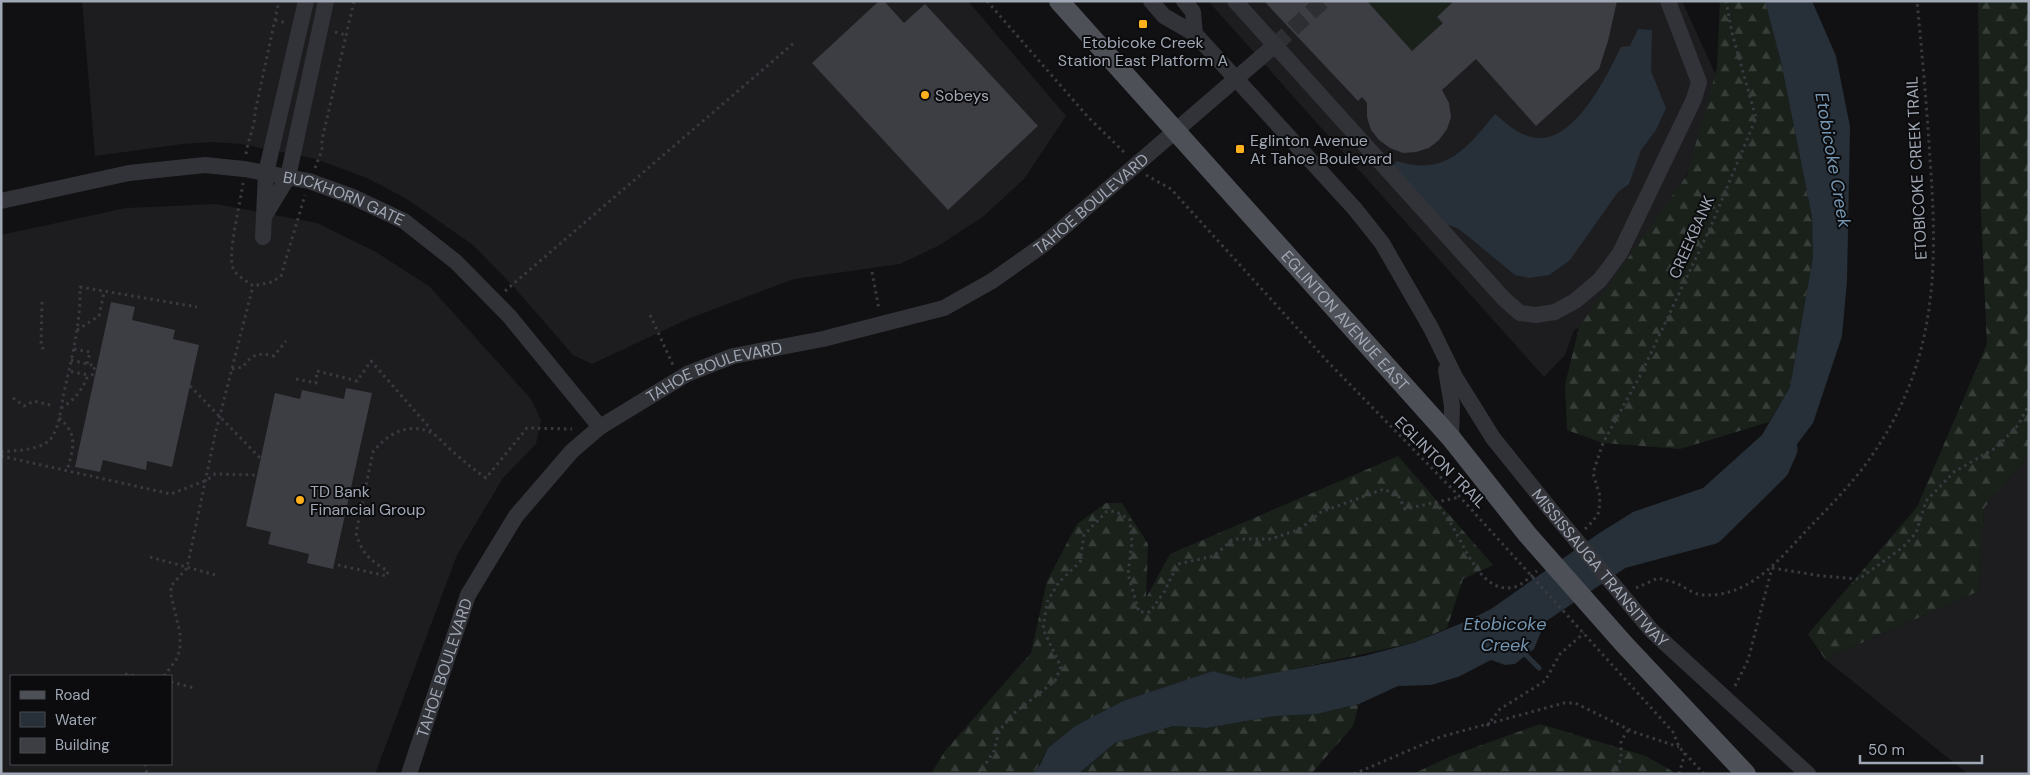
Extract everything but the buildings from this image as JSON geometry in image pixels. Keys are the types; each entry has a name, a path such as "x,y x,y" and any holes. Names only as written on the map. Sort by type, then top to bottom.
{"main road":[{"name":"EGLINTON AVENUE EAST","path":"1059,1 1451,438 1527,534 1624,644 1746,774"}],"street":[{"path":"263,237 266,173 306,1"},
{"path":"265,215 288,177 326,1"},
{"name":"MISSISSAUGA TRANSITWAY","path":"1150,1 1164,16 1195,34 1355,209 1382,243 1431,328 1455,377 1494,438 1551,510 1652,631 1808,774"},
{"path":"1184,1 1193,12 1195,34"},
{"path":"1235,1 1504,299 1520,313 1536,316 1555,312 1575,301 1600,280 1610,267 1620,253 1694,99 1699,82 1668,1"},
{"name":"TAHOE BOULEVARD","path":"410,774 468,595 498,543 533,495 572,452 600,427 679,379 733,356 882,325 944,308 992,281 1043,245 1175,129 1275,45"},
{"name":"BUCKHORN GATE","path":"1,201 130,174 204,165 244,169 309,181 353,197 404,221 456,262 494,301 600,427"},
{"name":"MISSISSAUGA TRANSITWAY","path":"1431,328 1448,377 1452,406 1451,438"}],"path":[{"path":"279,1 244,169 242,197 234,233 232,267 237,274 253,286 272,282 281,276 309,181 322,150 322,140 354,1"},
{"path":"987,1 1088,117 1108,136"},
{"name":"CREEKBANK","path":"1592,473 1603,443 1641,374 1711,226 1756,118 1732,34 1726,1"},
{"name":"ETOBICOKE CREEK TRAIL","path":"1677,584 1702,595 1723,593 1740,588 1762,576 1773,567 1862,470 1876,449 1916,369 1925,334 1932,293 1935,226 1917,1"},
{"path":"494,301 795,42"},
{"name":"EGLINTON TRAIL","path":"1149,178 1172,189 1366,403 1460,497 1673,732 1680,747 1704,774"},
{"path":"872,272 882,325"},
{"path":"165,675 176,660 180,650 180,633 170,595 172,586 187,568 215,435 253,286"},
{"path":"1,452 36,447 51,438 59,418 78,330 80,287 197,307"},
{"path":"78,330 99,316 104,292"},
{"path":"42,302 41,345 45,352"},
{"path":"650,316 679,379"},
{"path":"232,369 243,367 250,357 262,353 274,356 286,341"},
{"path":"74,349 90,352 87,364"},
{"path":"69,371 92,376 95,366 71,360"},
{"path":"296,379 316,382 317,371 357,381 371,361 428,426 431,432 469,467 486,478 527,428 559,430 600,427"},
{"path":"61,408 70,403 84,384 88,375"},
{"path":"190,386 261,459"},
{"path":"13,398 24,406 34,401 50,405"},
{"path":"1734,687 1748,660 1773,567 1822,576 1859,579 1902,548 1916,533 1926,502 1954,472 1997,447 2018,425 2029,405"},
{"path":"59,418 70,427 73,435 72,452 67,471"},
{"path":"338,565 386,576 388,571 366,556 359,545 356,533 373,452 386,438 404,429 418,429 431,432"},
{"path":"1,456 171,494 207,480 215,474 257,475"},
{"path":"979,774 994,751 999,731 1014,714 1055,681 1061,667 1053,646 1043,628 1047,602 1059,582 1080,562 1084,535 1106,512 1115,511 1130,520 1132,542 1128,574 1139,612 1150,612 1164,592 1178,564 1214,556 1233,539 1271,539 1300,530 1321,512 1384,489 1400,497 1405,509 1460,497"},
{"path":"1435,502 1450,521 1472,563 1484,577 1498,586 1514,587"},
{"path":"150,557 220,576"},
{"path":"1487,726 1500,709 1545,681 1560,654 1575,642"},
{"path":"125,674 132,675"},
{"path":"172,682 194,688"},
{"path":"1354,774 1440,737 1487,726 1564,703 1575,703 1629,729 1680,747"},
{"path":"1613,774 1621,759 1621,741 1629,729"},
{"path":"1679,774 1685,753"}],"shaded area":[{"name":"Sobeys","path":"82,1 968,1 1066,116 1024,179 984,216 938,246 900,264 794,279 688,319 592,364 573,355 513,286 473,245 407,199 367,178 316,159 242,144 212,142 182,144 95,156"},
{"path":"1208,1 1682,1 1729,104 1600,317 1574,330 1565,355 1544,377"},
{"path":"216,204 317,223 376,252 430,287 531,399 541,420 536,444 503,478 457,555 375,774 1,774 1,235 126,208"},
{"path":"2029,455 2029,774 1968,774 1825,659 1979,591 1984,508"}],"green space":[{"path":"1367,1 1454,1 1437,17 1443,23 1412,51"},
{"path":"1720,1 1765,1 1781,62 1812,217 1813,257 1790,387 1769,422 1680,449 1603,443 1567,430 1565,385 1579,327 1687,175 1717,68"},
{"path":"1978,1 2029,1 2029,455 1984,508 1979,591 1825,659 1808,634 1917,507 1987,344 1981,214"},
{"path":"1398,456 1493,565 1463,579 1447,628 1413,643 1263,676 1242,679 1213,671 1123,701 1075,726 1048,748 1032,774 931,774 945,751 1031,653 1047,581 1077,524 1106,503 1122,503 1148,544 1146,598 1170,554"},
{"path":"1359,704 1353,726 1311,774 1078,774 1115,743 1173,726 1207,728 1275,716 1317,714"},
{"path":"1540,724 1646,756 1677,774 1413,774 1451,756"}],"water":[{"name":"Etobicoke Creek","path":"1765,1 1812,1 1836,56 1850,127 1847,281 1842,336 1813,423 1779,468 1707,520 1658,546 1545,622 1534,649 1515,664 1505,665 1491,660 1458,677 1431,685 1398,686 1359,704 1317,714 1275,716 1207,728 1173,726 1115,743 1078,774 1032,774 1040,765 1048,748 1075,726 1123,701 1213,671 1242,679 1364,656 1413,643 1467,621 1491,609 1598,534 1633,512 1703,488 1762,435 1790,387 1813,257 1812,217 1781,62"},
{"path":"1638,29 1652,30 1651,71 1666,108 1656,130 1641,150 1629,184 1618,192 1570,260 1549,275 1529,278 1515,275 1459,229 1444,223 1384,175 1397,161 1414,165 1429,165 1442,162 1454,156 1475,138 1495,114 1516,130 1531,137 1546,138 1561,132 1586,107 1607,75 1621,47 1630,46"}],"waterway":[{"name":"Etobicoke Creek","path":"1625,553 1711,530 1775,467 1783,449"},
{"path":"1521,650 1539,668"}],"tunnel":[{"path":"1275,45 1323,1"}],"place":[{"name":"Etobicoke Creek Station East Platform A","path":"1143,24"},
{"name":"Sobeys","path":"925,95"},
{"name":"Eglinton Avenue At Tahoe Boulevard","path":"1240,149"},
{"name":"TD Bank Financial Group","path":"300,500"}]}
